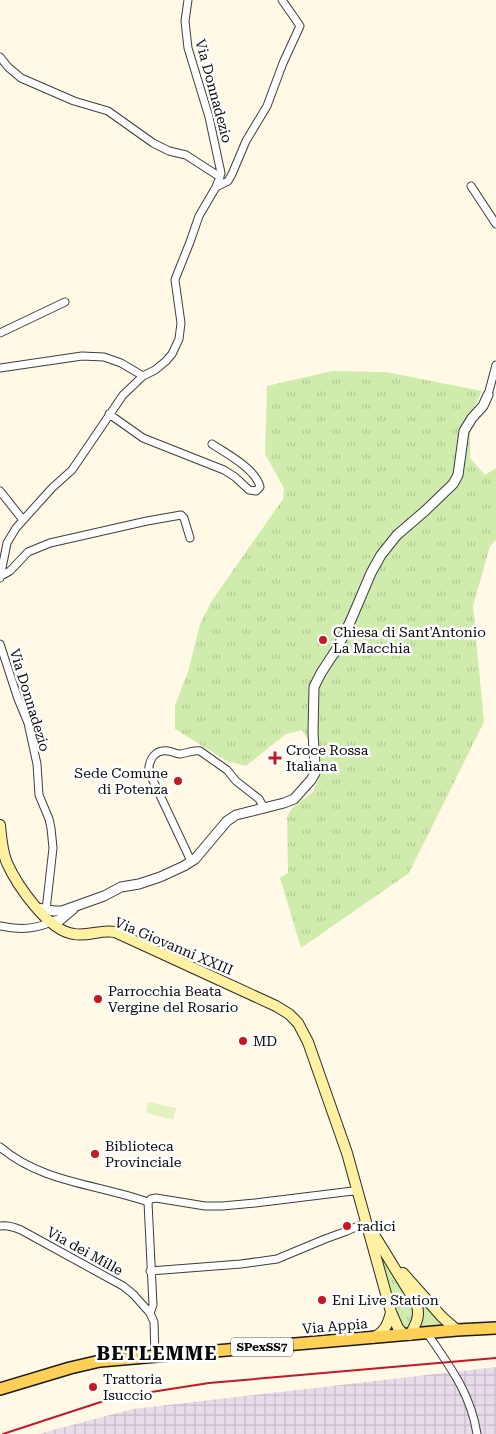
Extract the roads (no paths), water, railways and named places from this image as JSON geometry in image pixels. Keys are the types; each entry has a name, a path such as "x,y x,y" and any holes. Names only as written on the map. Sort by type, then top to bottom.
{"main road":[{"path":"0,825 6,861 18,884 51,922 67,933"},
{"name":"Via Giovanni XXIII","path":"67,933 81,935 107,930 116,932 276,1006 289,1014 298,1023 308,1042 348,1153 368,1224"},
{"path":"368,1224 418,1308 418,1318 407,1335 398,1328 391,1312 368,1224"},
{"path":"387,1255 442,1317 457,1330"},
{"path":"370,1338 383,1332 391,1312"},
{"name":"Via Appia","path":"0,1389 100,1361 496,1328"}],"street":[{"name":"Via Donnadezio","path":"0,577 7,544 23,520 52,488 72,470 123,395 143,376 155,370 166,361 172,354 179,339 181,316 175,280 177,270 199,216 220,177 220,168 209,117 188,48 185,21 188,0"},
{"name":"Via Donnadezio","path":"216,186 228,181 246,141 268,106 283,63 300,26 282,0"},
{"path":"0,57 21,78 74,101 108,111 152,143 169,151 186,154 220,177"},
{"path":"471,186 496,224"},
{"path":"0,333 65,302"},
{"path":"0,368 82,356 104,357 143,376"},
{"path":"41,909 61,913 121,887 139,884 160,877 184,866 198,855 227,821 236,815 284,803 294,798 311,780 315,772 313,733 314,687 338,647 371,573 381,556 397,535 453,484 458,475 464,431 492,393 496,365"},
{"path":"109,414 143,438 212,464 235,477 249,490 258,490 260,483 248,469 212,444"},
{"path":"0,491 23,520"},
{"name":"Via Donnadezio","path":"0,577 10,571 28,552 50,543 147,520 181,515 184,518 190,538"},
{"name":"Via Donnadezio","path":"0,644 28,723 37,764 39,794 51,828 53,848 41,909"},
{"path":"191,861 149,772 150,760 158,752 170,751 179,754 196,750 200,751 227,770 236,781 259,799 264,808"},
{"path":"0,926 28,929 60,920 61,913"},
{"path":"61,913 67,933"},
{"path":"0,1147 18,1160 37,1170 69,1181 148,1202"},
{"path":"148,1202 156,1198 205,1206 222,1206 255,1204 353,1191 358,1192"},
{"path":"148,1202 152,1306 150,1313 154,1322 155,1356"},
{"path":"150,1271 276,1260 325,1239 368,1224"},
{"name":"Via dei Mille","path":"0,1226 15,1227 123,1286 150,1313"},
{"path":"427,1333 455,1373 470,1406 476,1434"}],"railway":[{"path":"3,1434 113,1398 209,1383 496,1358"}],"place":[{"name":"Chiesa di Sant'Antonio La Macchia","path":"323,640"},
{"name":"Croce Rossa Italiana","path":"275,758"},
{"name":"Sede Comune di Potenza","path":"178,781"},
{"name":"Parrocchia Beata Vergine del Rosario","path":"98,999"},
{"name":"MD","path":"243,1041"},
{"name":"Biblioteca Provinciale","path":"95,1154"},
{"name":"radici","path":"347,1226"},
{"name":"Eni Live Station","path":"322,1300"},
{"name":"Trattoria Isuccio","path":"93,1387"}],"district":[{"name":"BETLEMME","path":"157,1353"}]}
